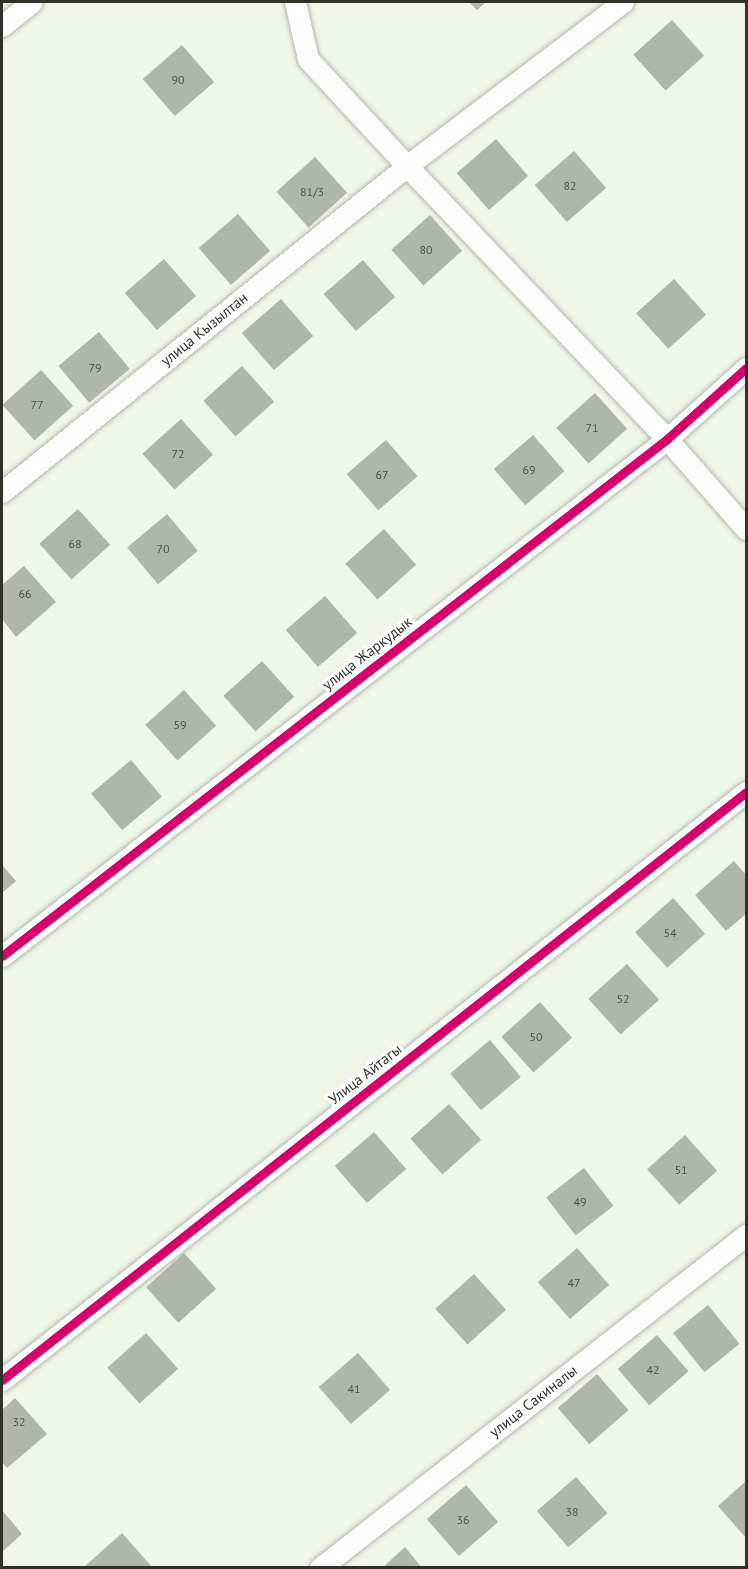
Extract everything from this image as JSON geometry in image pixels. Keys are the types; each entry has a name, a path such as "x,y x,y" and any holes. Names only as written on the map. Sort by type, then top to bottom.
{"street":[{"path":"2,26 32,2"},
{"path":"295,2 308,59 667,439 747,529"},
{"name":"улица Кызылтан","path":"2,492 407,166 622,2"},
{"name":"улица Жаркудык","path":"2,956 667,439 747,368"},
{"name":"Улица Айтагы","path":"2,1380 747,792"},
{"name":"улица Сакиналы","path":"320,1568 747,1235"}],"building":[{"path":"469,2 486,2 477,10"},
{"path":"672,20 704,56 665,90 633,55"},
{"path":"182,45 214,82 175,116 143,79"},
{"path":"496,139 528,176 489,210 457,173"},
{"path":"574,151 606,188 567,222 535,185"},
{"path":"315,157 347,193 308,227 276,192"},
{"path":"238,214 270,251 231,285 199,248"},
{"path":"430,215 462,251 423,285 391,250"},
{"path":"164,259 196,296 157,330 125,293"},
{"path":"363,260 395,297 356,331 324,294"},
{"path":"674,279 706,315 668,349 636,313"},
{"path":"281,299 313,336 274,370 242,333"},
{"path":"99,332 130,369 89,403 58,366"},
{"path":"242,366 274,402 235,436 203,401"},
{"path":"41,370 73,406 34,440 2,405"},
{"path":"595,393 627,429 588,463 556,428"},
{"path":"181,419 213,455 174,489 142,454"},
{"path":"533,435 564,471 525,505 494,469"},
{"path":"386,440 417,476 378,510 347,474"},
{"path":"78,509 110,545 71,579 39,544"},
{"path":"167,514 198,551 158,584 127,547"},
{"path":"384,529 416,565 377,599 345,564"},
{"path":"24,566 56,602 16,637 2,619 2,585"},
{"path":"325,596 357,633 318,667 286,630"},
{"path":"262,661 294,697 255,731 223,696"},
{"path":"184,690 216,726 177,760 145,725"},
{"path":"131,760 162,797 122,830 91,793"},
{"path":"734,861 746,875 746,914 726,931 695,895"},
{"path":"2,865 16,881 2,893"},
{"path":"673,898 705,934 667,968 635,932"},
{"path":"627,964 659,1000 620,1034 588,999"},
{"path":"540,1002 572,1038 533,1072 501,1037"},
{"path":"490,1040 521,1077 481,1110 450,1073"},
{"path":"449,1104 481,1140 442,1174 410,1139"},
{"path":"374,1132 406,1169 367,1203 335,1166"},
{"path":"685,1135 717,1171 679,1205 647,1169"},
{"path":"584,1168 614,1206 576,1235 546,1198"},
{"path":"577,1248 609,1285 570,1319 538,1282"},
{"path":"184,1253 216,1289 178,1323 146,1287"},
{"path":"474,1274 506,1310 467,1344 435,1309"},
{"path":"708,1305 739,1344 704,1372 673,1333"},
{"path":"146,1333 178,1369 139,1403 107,1368"},
{"path":"657,1335 688,1371 649,1405 618,1369"},
{"path":"358,1353 390,1390 351,1424 319,1387"},
{"path":"597,1374 628,1410 589,1444 558,1408"},
{"path":"15,1398 47,1434 7,1468 2,1462 2,1410"},
{"path":"576,1477 607,1513 568,1547 537,1511"},
{"path":"746,1481 746,1538 718,1506"},
{"path":"466,1485 498,1522 459,1556 427,1519"},
{"path":"2,1510 22,1534 2,1552"},
{"path":"122,1533 153,1568 83,1568"},
{"path":"405,1547 422,1568 382,1568"}],"cycle path":[{"path":"2,956 667,439 746,368"},
{"path":"2,1380 746,792"}]}
